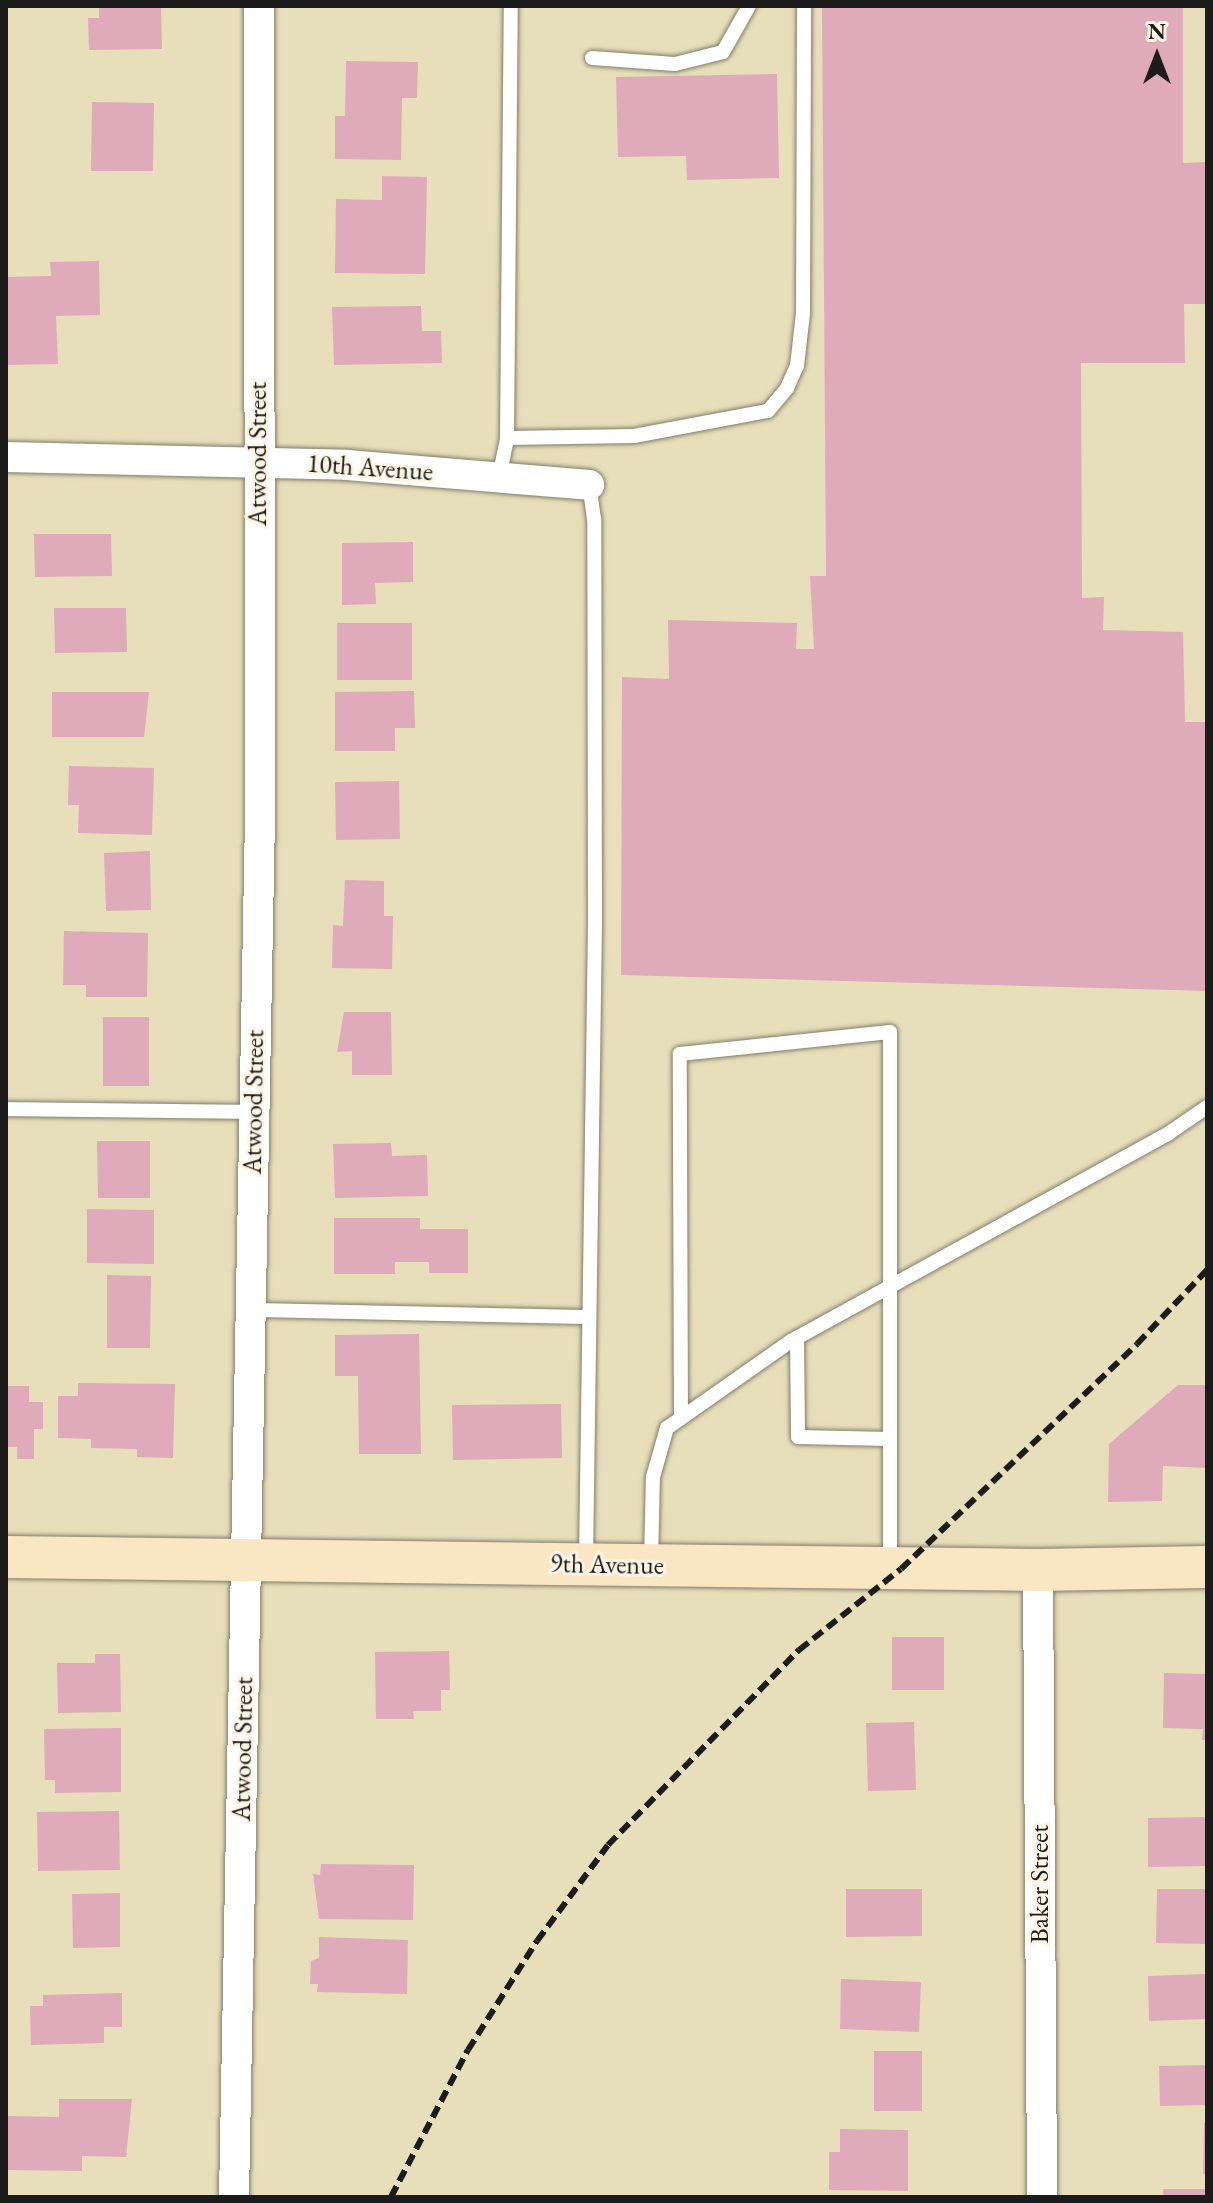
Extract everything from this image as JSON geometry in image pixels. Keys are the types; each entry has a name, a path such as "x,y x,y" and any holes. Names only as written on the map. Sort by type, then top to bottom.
{"main road":[{"name":"9th Avenue","path":"6,1557 1038,1570 1207,1567"}],"street":[{"name":"Atwood Street","path":"234,2197 260,818 259,6"},
{"name":"10th Avenue","path":"6,457 258,462 589,485"},
{"name":"Baker Street","path":"1038,1570 1042,2197"}],"lane":[{"path":"499,477 507,438 511,6"},
{"path":"592,58 675,64 723,52 749,6"},
{"path":"507,438 634,436 768,411 787,388 797,366 803,313 804,6"},
{"path":"586,1565 595,921 594,519 589,485"},
{"path":"681,1418 680,1054 890,1032 890,1568"},
{"path":"651,1566 653,1477 667,1428 797,1338 1169,1133 1207,1107"},
{"path":"6,1109 253,1112"},
{"path":"252,1310 588,1317"},
{"path":"797,1338 798,1437 890,1439"}],"building":[{"path":"99,6 161,6 162,49 89,50 88,18 99,18"},
{"path":"822,6 1183,6 1183,163 1207,162 1207,304 1184,304 1185,363 1081,363 1082,598 1104,597 1103,630 1183,632 1185,722 1207,722 1207,991 621,975 622,677 669,679 668,620 797,623 796,649 814,649 810,576 826,576"},
{"path":"346,61 418,62 417,98 402,98 401,160 335,159 335,116 345,116"},
{"path":"777,74 779,178 687,180 686,156 618,157 616,77"},
{"path":"92,102 154,103 153,171 91,171"},
{"path":"382,176 427,177 425,274 335,273 336,199 382,200"},
{"path":"99,261 100,315 56,316 58,364 6,365 6,277 51,276 50,262"},
{"path":"421,306 422,331 441,331 442,363 334,365 332,307"},
{"path":"34,534 111,534 112,576 35,577"},
{"path":"413,542 413,582 375,583 376,604 342,605 342,543"},
{"path":"54,608 126,608 127,652 55,653"},
{"path":"337,623 412,623 412,680 337,680"},
{"path":"414,691 415,728 395,728 395,751 335,751 335,692"},
{"path":"52,692 149,692 144,737 52,737"},
{"path":"69,766 154,768 152,835 78,833 79,805 68,805"},
{"path":"399,781 400,839 336,840 335,782"},
{"path":"150,851 151,910 106,911 104,853"},
{"path":"345,880 384,881 384,916 393,916 392,969 332,968 333,925 343,926"},
{"path":"64,931 148,933 147,997 86,997 86,985 63,985"},
{"path":"344,1012 391,1012 392,1075 352,1075 352,1051 337,1052"},
{"path":"103,1017 149,1017 149,1086 103,1086"},
{"path":"97,1141 150,1141 150,1198 98,1198"},
{"path":"391,1143 392,1156 427,1155 428,1196 335,1198 333,1144"},
{"path":"87,1209 154,1210 154,1264 87,1263"},
{"path":"334,1218 420,1218 420,1229 468,1229 468,1273 429,1273 429,1262 395,1262 395,1274 334,1274"},
{"path":"107,1275 151,1276 150,1348 107,1348"},
{"path":"419,1334 421,1454 359,1454 358,1376 335,1376 335,1335"},
{"path":"78,1383 175,1384 173,1458 137,1457 137,1449 91,1448 91,1439 58,1438 58,1396 78,1396"},
{"path":"1178,1385 1207,1385 1207,1468 1163,1466 1162,1501 1108,1502 1109,1444"},
{"path":"6,1386 29,1386 29,1402 43,1402 43,1429 34,1429 34,1459 17,1459 17,1447 6,1447"},
{"path":"561,1404 562,1458 453,1460 452,1405"},
{"path":"892,1637 944,1637 944,1690 892,1690"},
{"path":"449,1651 450,1690 441,1690 441,1711 413,1711 414,1719 376,1719 375,1652"},
{"path":"95,1654 120,1654 121,1712 58,1713 57,1663 95,1663"},
{"path":"1164,1673 1207,1674 1207,1740 1202,1740 1203,1729 1163,1728"},
{"path":"914,1722 916,1790 868,1791 866,1723"},
{"path":"121,1728 121,1792 55,1793 55,1780 45,1780 44,1729"},
{"path":"119,1811 120,1870 38,1871 37,1812"},
{"path":"1207,1817 1207,1866 1148,1867 1148,1818"},
{"path":"321,1864 414,1865 413,1920 319,1919 313,1874 320,1875"},
{"path":"846,1889 922,1889 922,1936 846,1937"},
{"path":"1157,1889 1207,1889 1207,1944 1156,1943"},
{"path":"120,1893 120,1947 73,1948 72,1894"},
{"path":"319,1937 408,1940 407,1994 317,1992 318,1984 310,1984 311,1961 319,1958"},
{"path":"1207,1974 1207,2019 1149,2021 1148,1976"},
{"path":"841,1979 921,1982 919,2032 840,2029"},
{"path":"122,1993 122,2027 104,2027 104,2043 31,2045 30,2006 43,2006 43,1995"},
{"path":"874,2051 922,2051 922,2111 874,2111"},
{"path":"1207,2065 1207,2105 1160,2106 1159,2066"},
{"path":"59,2099 132,2099 126,2157 82,2156 82,2171 6,2170 6,2116 59,2117"},
{"path":"1204,2123 1207,2123 1207,2174 1203,2174"},
{"path":"840,2129 908,2130 908,2191 829,2190 829,2152 840,2152"},
{"path":"1163,2189 1207,2189 1207,2197 1163,2197"}],"railway":[{"path":"391,2197 468,2050 537,1941 608,1845 799,1650 901,1569 1137,1344 1207,1270"}]}
